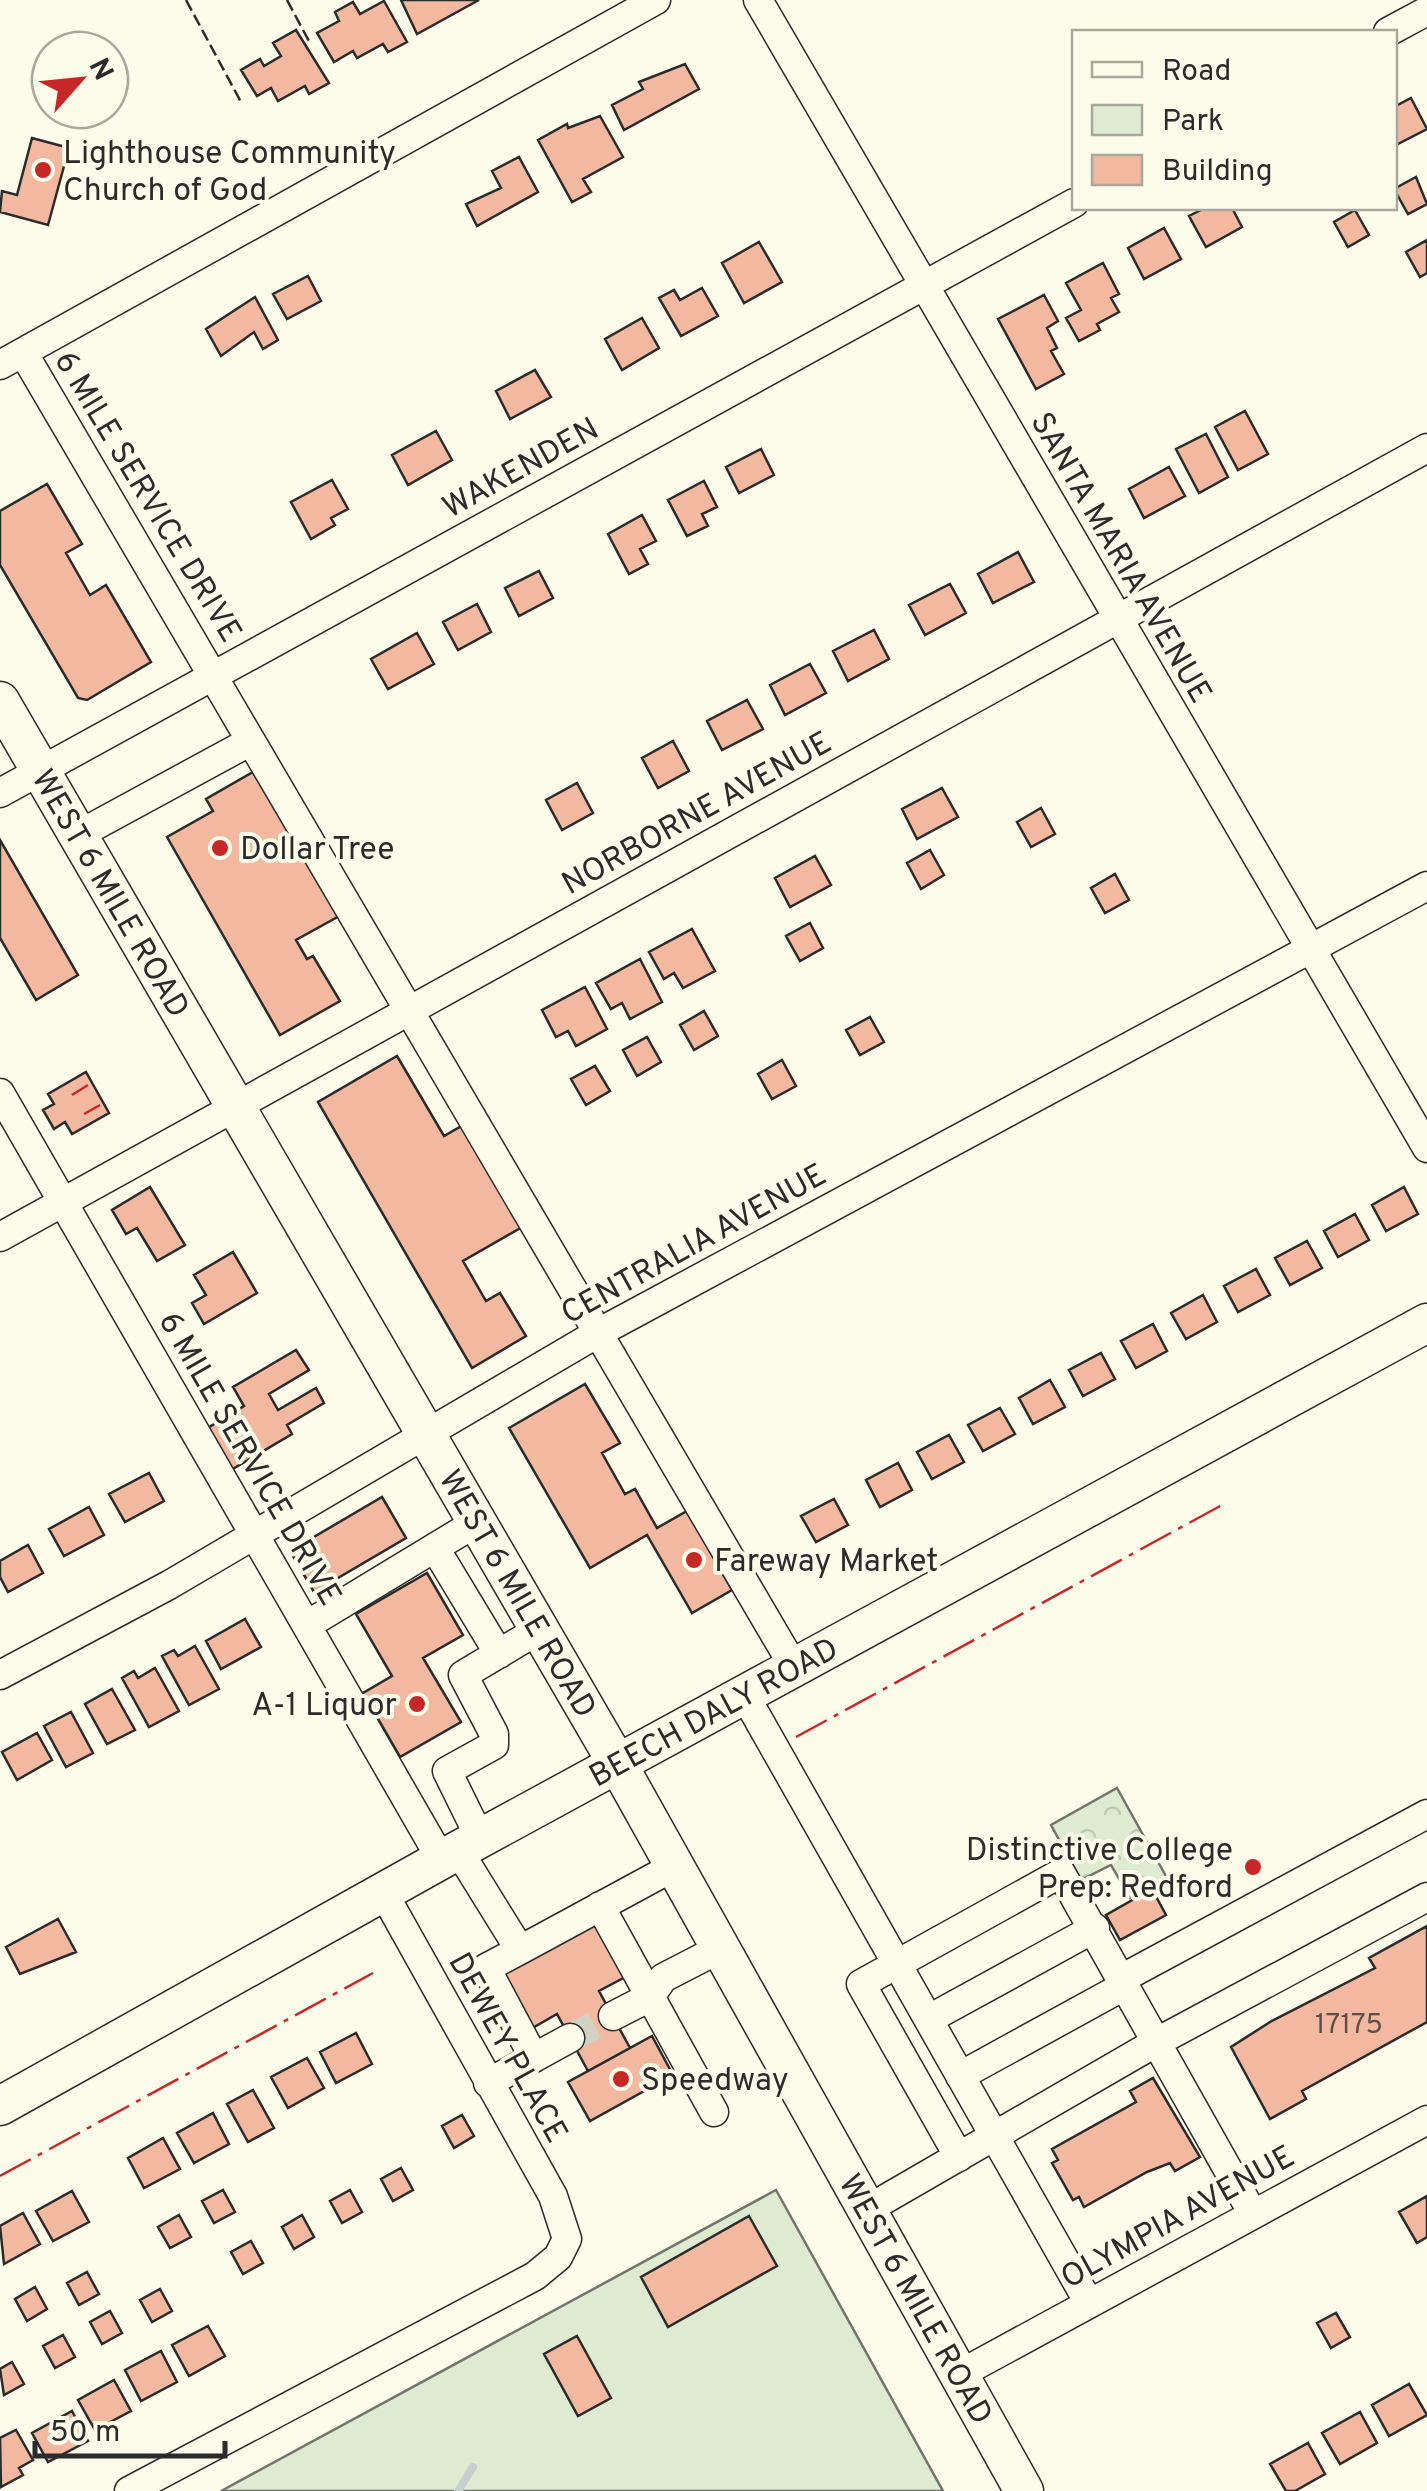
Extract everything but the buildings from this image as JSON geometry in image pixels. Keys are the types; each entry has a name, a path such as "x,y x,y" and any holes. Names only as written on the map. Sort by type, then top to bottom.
{"main road":[{"name":"WEST 6 MILE ROAD","path":"0,701 617,1763 1024,2491"},
{"name":"BEECH DALY ROAD","path":"0,2106 460,1849 1427,1322"}],"street":[{"path":"6,358 656,0"},
{"name":"SANTA MARIA AVENUE","path":"758,0 1427,1148"},
{"path":"1392,30 1427,11"},
{"name":"WAKENDEN","path":"0,793 1072,204"},
{"name":"6 MILE SERVICE DRIVE","path":"6,358 214,674 410,1012"},
{"name":"NORBORNE AVENUE","path":"0,1237 1427,448"},
{"path":"78,835 251,741"},
{"name":"CENTRALIA AVENUE","path":"0,1675 256,1534 598,1334 1427,886"},
{"path":"410,1012 794,1667"},
{"name":"6 MILE SERVICE DRIVE","path":"0,1093 307,1625 460,1849"},
{"path":"307,1625 477,1522"},
{"path":"435,1548 499,1654"},
{"path":"520,1950 460,1849 447,1771 494,1745 494,1734 463,1675 540,1629"},
{"path":"744,1694 1089,2304"},
{"path":"960,2076 1427,1814"},
{"path":"534,2058 486,1968 675,1866"},
{"path":"959,2156 861,1984 1061,1873 1095,1928 1155,2043 1172,2064 1253,2214"},
{"name":"DEWEY PLACE","path":"130,2491 535,2276 558,2257 567,2239 552,2196 383,1892"},
{"path":"868,2210 1155,2043 1427,1897"},
{"path":"600,1906 714,2112"},
{"path":"929,2019 1095,1928"},
{"path":"613,2016 650,1998 664,1978 721,1948"},
{"path":"488,2083 570,2038"},
{"name":"OLYMPIA AVENUE","path":"960,2374 1427,2120"}],"green space":[{"path":"1117,1788 1167,1878 1130,1898 1111,1865 1081,1880 1051,1825"},
{"path":"776,2190 943,2491 221,2491"}],"waterway":[{"path":"458,2491 473,2467"}],"tunnel":[{"path":"570,2038 613,2016"}],"fence":[{"path":"186,0 241,102"},
{"path":"287,0 310,43"}],"power":[{"path":"72,1095 88,1085"},
{"path":"84,1114 100,1105"},
{"path":"796,1737 1222,1505"},
{"path":"0,2176 373,1973"}],"place":[{"name":"Lighthouse Community Church of God","path":"43,170"},
{"name":"Dollar Tree","path":"220,848"},
{"name":"Fareway Market","path":"694,1560"},
{"name":"A-1 Liquor","path":"417,1704"},
{"name":"Distinctive College Prep: Redford","path":"1253,1867"},
{"name":"Speedway","path":"621,2079"}]}
